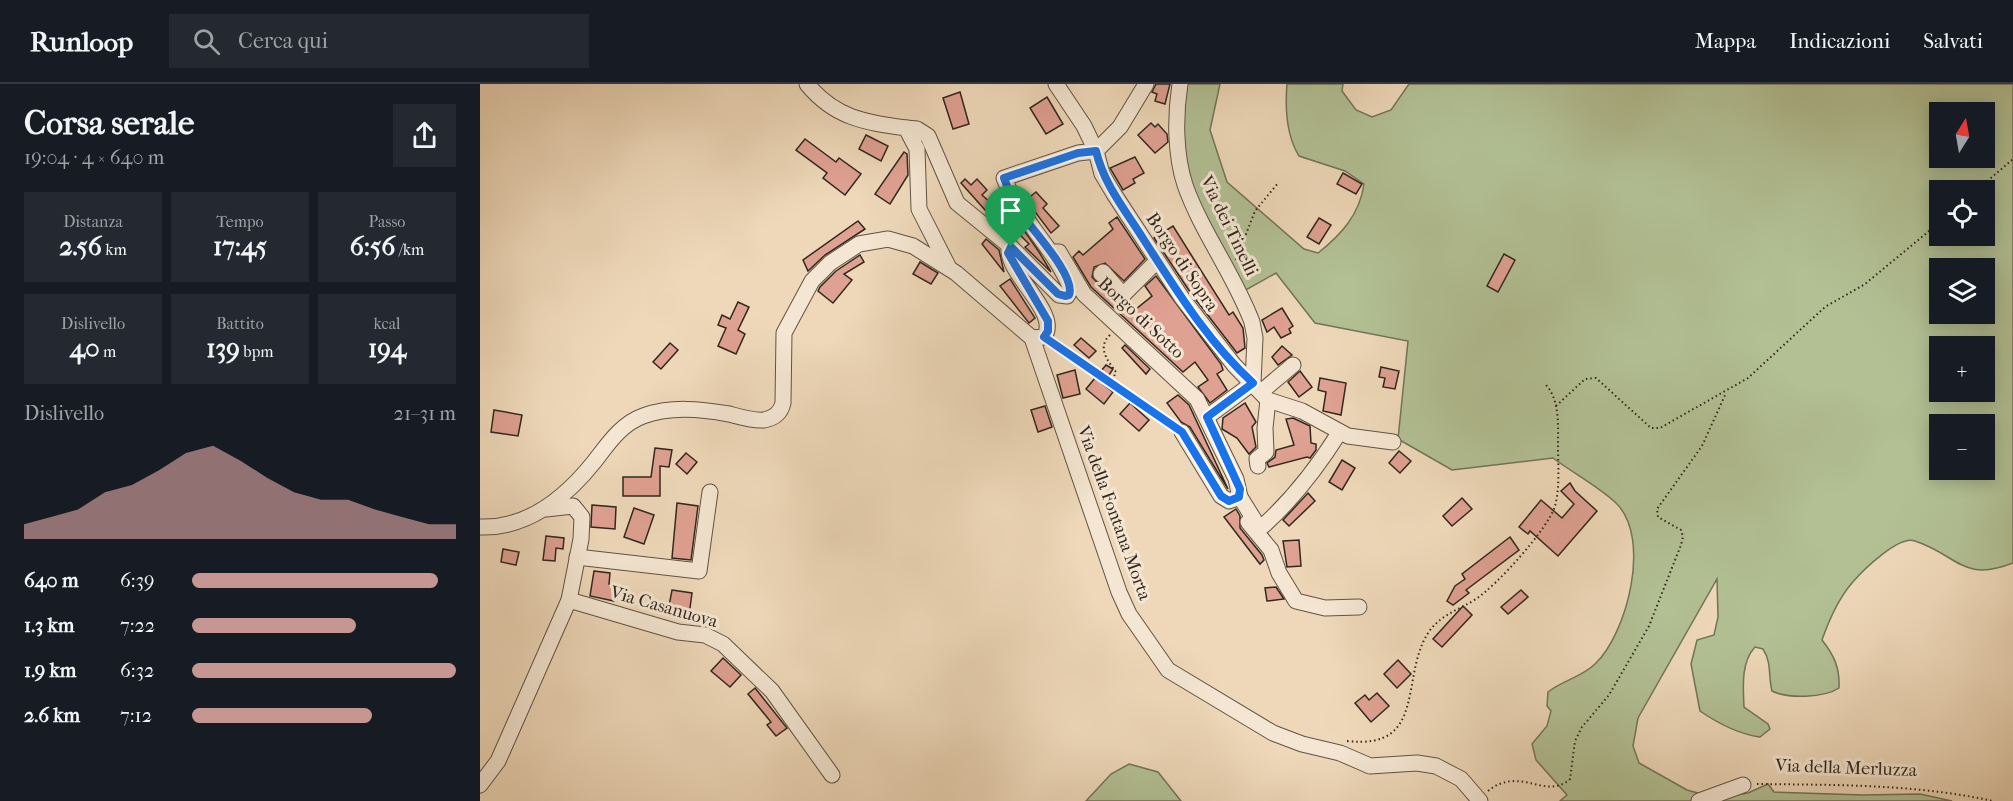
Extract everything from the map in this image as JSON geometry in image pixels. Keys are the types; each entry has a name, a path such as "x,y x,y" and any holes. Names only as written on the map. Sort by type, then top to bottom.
{"street":[{"path":"807,84 838,112 917,129 928,136 954,198 1011,247 1058,294 1069,295 1071,289 1052,252"},
{"name":"Borgo di Sopra","path":"1056,84 1084,126 1096,151 1105,179 1157,261 1211,339 1261,392"},
{"path":"1096,151 1120,127 1146,84"},
{"name":"Via dei Tinelli","path":"1180,84 1178,112 1180,166 1189,194 1226,265 1254,326 1266,452 1257,459 1258,466"},
{"path":"906,128 917,149 917,202 921,215 949,268"},
{"name":"Borgo di Sotto","path":"1096,151 1078,153 1004,178 1015,206 1052,252 1059,252 1085,288 1129,335 1185,386 1207,417 1239,487 1237,498"},
{"path":"546,509 580,478 618,432 640,417 680,409 701,410 761,420 778,414 783,403 782,344 787,325 812,281 830,263 853,247 875,240 894,240 913,246 949,268 1038,337"},
{"name":"Via della Fontana Morta","path":"1011,247 1008,253 1048,321 1048,331 1038,337 1119,592 1129,614 1165,668 1288,740 1340,753 1370,766 1417,763 1436,766 1461,778 1480,800"},
{"path":"1101,274 1103,272 1123,295 1157,261"},
{"path":"1207,417 1261,392 1293,365"},
{"path":"1261,392 1302,411 1339,433 1362,439 1394,442"},
{"path":"1182,432 1221,496 1226,501 1237,498"},
{"path":"1237,498 1255,524 1263,526 1292,500 1319,466 1339,433"},
{"path":"577,557 699,571 710,492"},
{"path":"1237,498 1248,522 1271,550 1279,573 1296,601 1325,608 1359,607"},
{"path":"480,527 500,526 546,509 568,506 580,512 582,528 569,600 498,761 480,785"},
{"name":"Via Casanuova","path":"569,600 678,632 705,635 723,644 772,691 832,775"},
{"path":"1699,801 1743,785"}],"path":[{"path":"1989,180 2013,159"},
{"path":"1226,265 1238,259 1255,211 1278,183"},
{"path":"1556,406 1585,379 1596,378 1651,428 1660,429 1726,393 1748,378 1825,307 1865,284 1929,231"},
{"path":"1111,383 1116,372 1102,348 1103,342 1115,329 1125,338 1129,335"},
{"path":"1038,337 1111,383 1182,432"},
{"path":"1343,740 1376,742 1393,732 1408,703 1420,652 1430,630 1446,614 1474,600 1494,585 1550,519 1556,504 1558,484 1556,406 1546,385"},
{"path":"1480,800 1493,788 1509,782 1530,782 1547,789 1564,784 1570,779 1575,741 1582,727 1614,686 1649,626 1681,544 1683,537 1681,530 1658,517 1657,509 1702,446 1726,393"},
{"name":"Via della Merluzza","path":"1743,785 1869,786 1955,793 1993,801"}],"green space":[{"path":"1187,84 1220,84 1210,130 1227,182 1304,249 1318,253 1334,239 1354,214 1364,184 1345,171 1299,156 1291,139 1287,121 1287,84 1343,84 1342,91 1356,110 1372,117 1391,110 1409,84 2013,84 2013,563 1982,570 1971,569 1915,541 1900,543 1891,548 1864,570 1847,589 1822,640 1835,662 1839,688 1824,694 1806,696 1779,694 1772,691 1769,664 1763,649 1755,647 1750,653 1744,675 1744,707 1768,724 1770,729 1760,737 1729,728 1700,711 1691,664 1697,640 1714,635 1718,617 1717,579 1638,718 1633,746 1639,763 1687,790 1716,798 1748,793 1768,784 1774,792 1920,794 1952,801 1560,801 1567,795 1536,760 1532,744 1547,726 1551,711 1547,706 1548,692 1595,664 1607,650 1617,631 1631,585 1634,561 1627,519 1609,497 1553,458 1452,470 1398,439 1408,341 1315,323 1276,273 1244,291 1196,202 1187,173 1184,128"},
{"path":"1129,764 1158,772 1181,801 1086,801 1111,774"}],"building":[{"path":"1156,84 1170,84 1165,104 1155,101 1157,94 1152,92"},
{"path":"960,92 969,124 953,129 943,98"},
{"path":"1047,97 1063,124 1046,134 1030,108"},
{"path":"1151,123 1155,127 1158,124 1167,134 1168,142 1155,153 1138,135"},
{"path":"866,135 888,146 881,161 859,149"},
{"path":"805,139 836,162 839,158 861,174 845,195 823,178 827,173 796,150"},
{"path":"904,152 907,154 908,175 890,204 875,194"},
{"path":"1135,157 1144,173 1133,179 1135,183 1123,190 1110,168"},
{"path":"1343,173 1362,184 1356,194 1337,184"},
{"path":"965,179 971,185 977,179 987,190 982,195 1001,212 994,220 961,183"},
{"path":"1036,192 1047,204 1043,208 1059,226 1051,233 1026,200"},
{"path":"1009,209 1051,272 1025,247 1029,244 1001,216"},
{"path":"1117,217 1145,259 1124,281 1105,263 1094,267 1092,277 1116,302 1121,304 1129,302 1136,309 1152,296 1145,286 1156,276 1221,364 1223,370 1217,374 1227,390 1210,403 1198,387 1208,380 1195,362 1183,372 1091,287 1073,257 1079,251 1083,255 1113,229 1109,223"},
{"path":"1319,218 1331,225 1319,244 1307,237"},
{"path":"858,221 865,229 825,255 808,271 803,260"},
{"path":"1173,226 1229,315 1233,312 1243,328 1245,348 1237,353 1190,292 1154,238"},
{"path":"986,239 999,250 1004,272 982,244"},
{"path":"1504,254 1515,260 1498,292 1487,286"},
{"path":"860,255 864,262 844,274 852,280 833,303 818,291 836,271"},
{"path":"920,262 938,273 931,284 913,274"},
{"path":"1010,279 1035,318 1029,323 1000,286"},
{"path":"738,302 749,307 738,330 745,334 736,354 718,346 726,328 718,325 722,315 730,319"},
{"path":"1282,308 1293,326 1289,329 1291,333 1281,338 1274,327 1267,332 1262,320"},
{"path":"1081,338 1096,351 1089,358 1074,345"},
{"path":"670,343 678,350 661,369 653,362"},
{"path":"1125,345 1150,369 1146,374 1122,348"},
{"path":"1282,346 1292,355 1278,365 1272,357"},
{"path":"1106,365 1113,369 1103,384 1113,392 1104,404 1086,389"},
{"path":"1381,367 1399,371 1395,389 1383,387 1385,378 1379,377"},
{"path":"1075,370 1080,394 1063,398 1057,375"},
{"path":"1300,371 1312,387 1299,397 1288,382"},
{"path":"1320,378 1346,383 1341,415 1323,411 1326,392 1318,390"},
{"path":"1178,395 1189,405 1228,489 1190,427 1181,422 1167,403"},
{"path":"1130,403 1149,420 1139,431 1120,414"},
{"path":"1245,403 1256,422 1252,427 1256,447 1249,454 1237,438 1222,429 1223,418"},
{"path":"1045,406 1052,427 1038,432 1031,410"},
{"path":"494,410 522,415 518,436 491,432"},
{"path":"1293,418 1310,426 1311,443 1316,444 1316,450 1310,458 1269,467 1267,463 1275,457 1276,450 1294,445 1286,419"},
{"path":"655,448 672,450 669,467 660,466 660,496 623,496 623,477 651,477"},
{"path":"1399,451 1411,461 1400,473 1389,463"},
{"path":"686,453 697,462 687,474 676,464"},
{"path":"1342,460 1355,468 1342,490 1329,482"},
{"path":"1570,483 1575,491 1597,511 1558,556 1530,531 1528,534 1519,527 1541,500 1562,518 1574,504 1561,491"},
{"path":"1308,493 1315,501 1289,526 1283,520"},
{"path":"1462,498 1472,509 1452,526 1443,516"},
{"path":"677,503 698,506 691,560 672,558"},
{"path":"592,505 616,507 615,529 591,527"},
{"path":"634,508 654,515 644,544 624,537"},
{"path":"1236,509 1240,516 1240,528 1262,555 1264,560 1260,564 1224,517"},
{"path":"546,536 564,538 563,549 556,548 555,561 543,560"},
{"path":"1510,537 1519,550 1466,590 1469,593 1453,605 1447,601 1455,586 1465,579 1462,574"},
{"path":"1299,540 1301,566 1287,567 1283,541"},
{"path":"503,549 519,552 516,565 501,562"},
{"path":"594,571 610,573 609,584 616,585 614,601 590,596"},
{"path":"1276,587 1284,599 1267,601 1265,588"},
{"path":"672,590 692,593 689,615 668,611"},
{"path":"1521,590 1528,597 1508,614 1501,607"},
{"path":"1463,606 1472,615 1442,647 1433,639"},
{"path":"723,658 741,675 730,687 711,671"},
{"path":"1398,660 1411,674 1397,688 1384,674"},
{"path":"755,688 787,728 776,736 767,725 771,722 748,694"},
{"path":"1377,693 1389,706 1371,722 1355,703 1365,695 1369,700"}],"route":[{"path":"1096,151 1102,174 1182,298 1211,339 1253,383 1207,417 1239,487 1239,497 1226,501 1221,496 1182,432 1178,432 1044,337 1048,331 1048,321 1020,277 1008,253 1011,247 1058,294 1069,295 1070,286 1052,252 1015,206 1004,178 1078,153 1096,151"}]}
